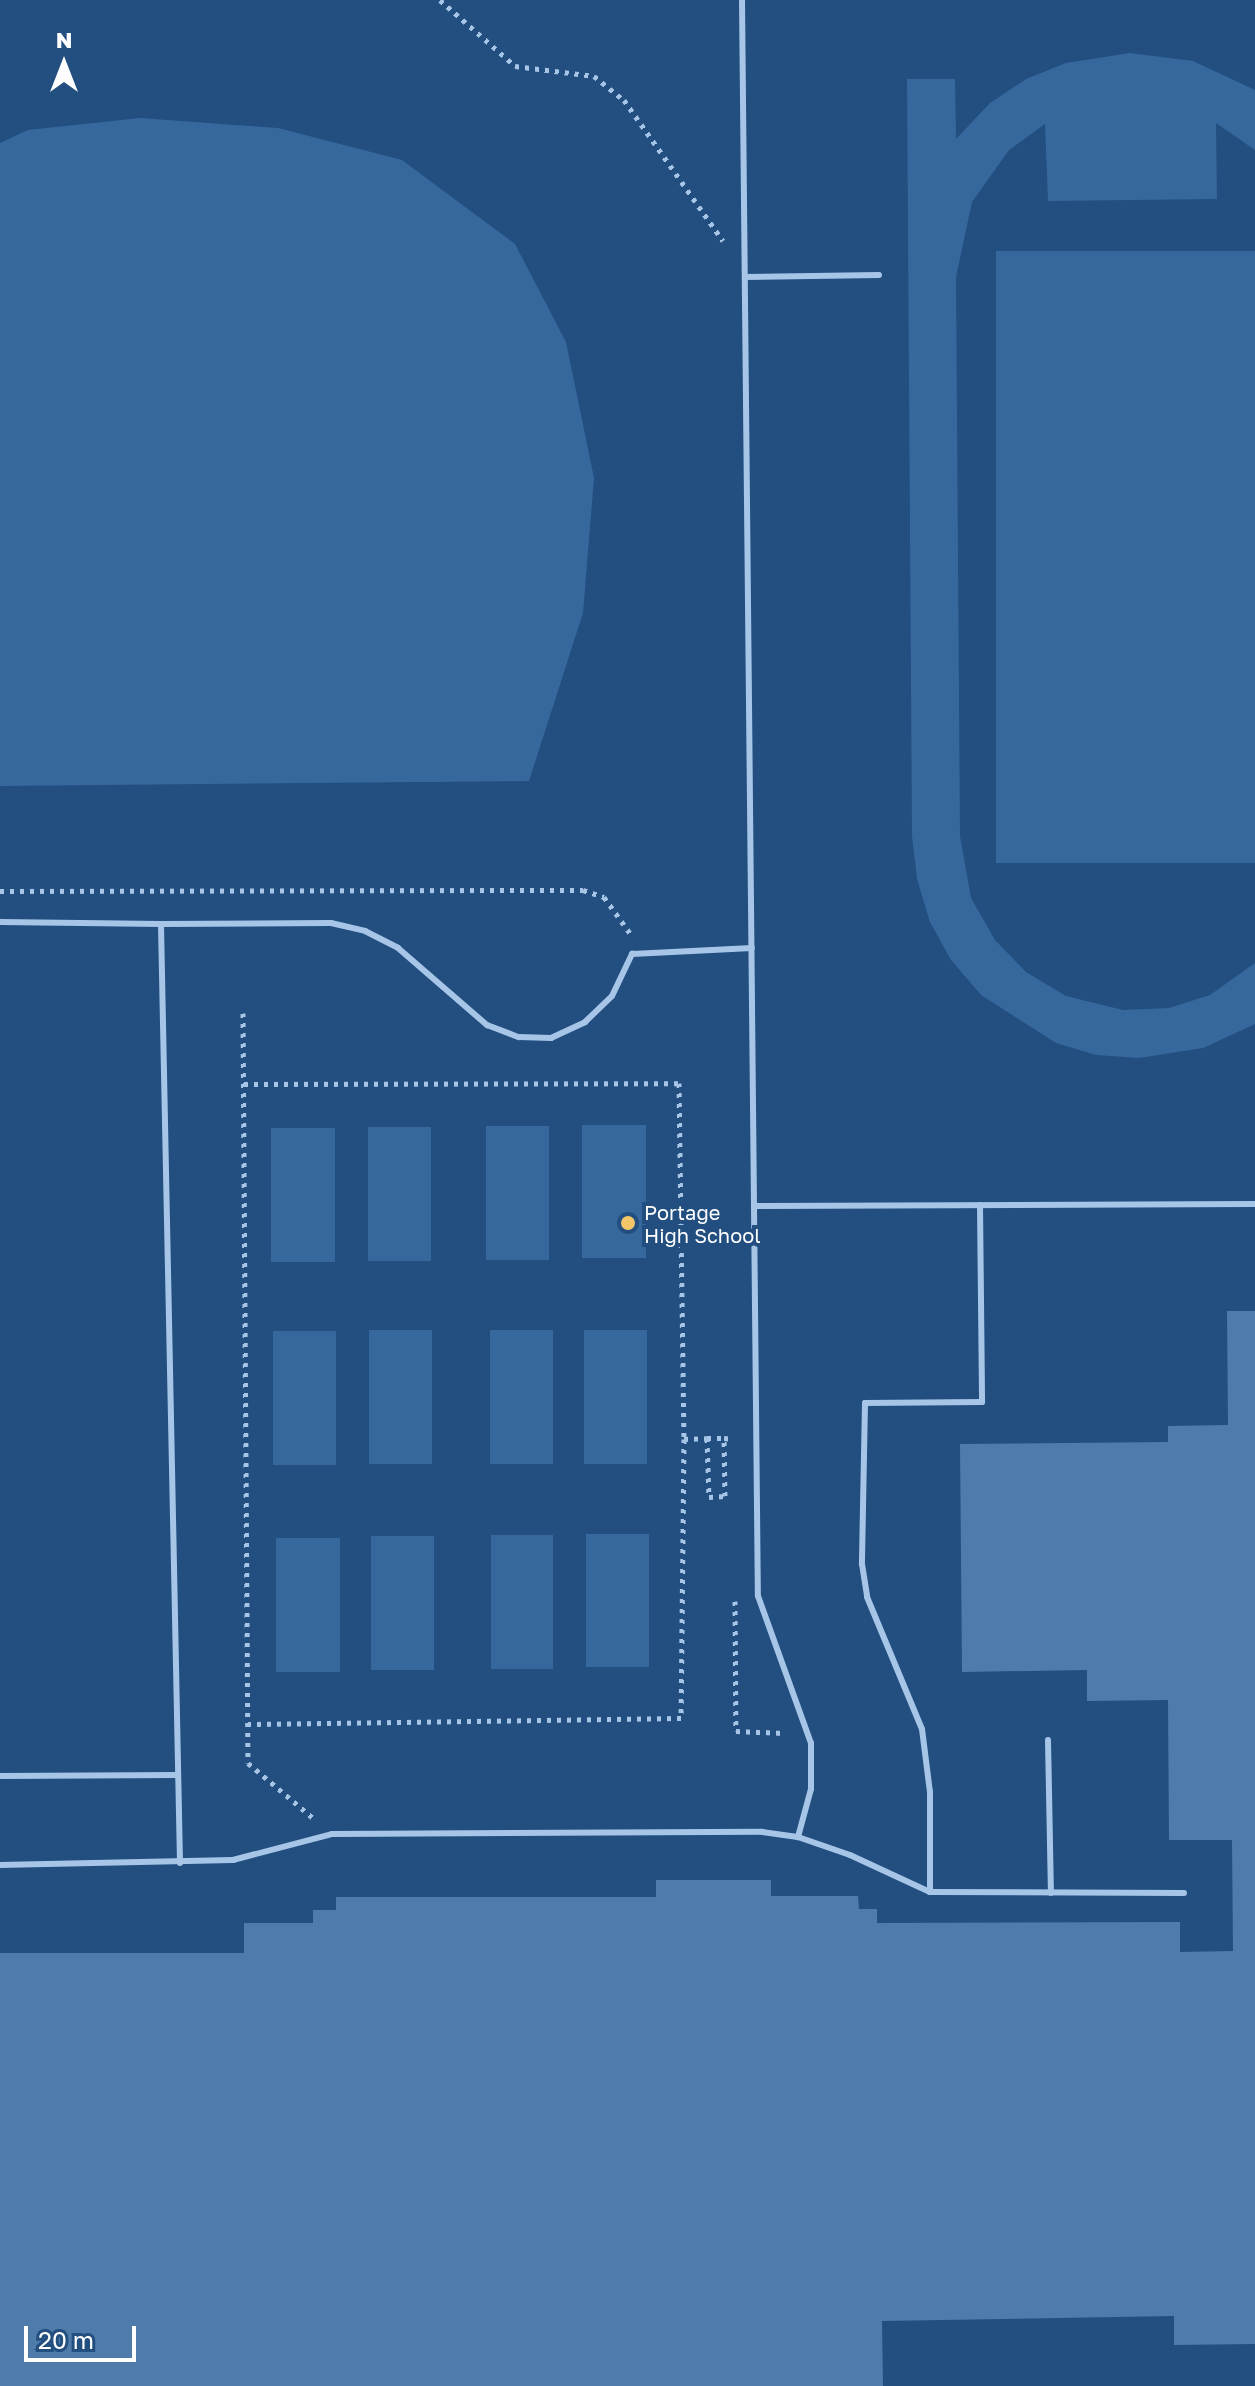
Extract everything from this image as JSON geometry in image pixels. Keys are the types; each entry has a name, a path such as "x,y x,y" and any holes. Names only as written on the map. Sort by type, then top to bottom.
{"lane":[{"path":"742,0 758,1596 811,1743 811,1789 798,1837"},
{"path":"745,277 879,275"},
{"path":"0,922 331,923 365,931 398,948 487,1025 519,1037 551,1038 585,1022 612,996 632,954 752,948"},
{"path":"161,924 180,1863"},
{"path":"754,1206 1255,1204"},
{"path":"930,1892 930,1792 922,1729 867,1597 862,1564 865,1403 982,1402 980,1205"},
{"path":"1048,1740 1051,1893"},
{"path":"0,1776 178,1775"},
{"path":"0,1865 180,1863 264,1855 332,1834 762,1832 798,1837 930,1892 1184,1893"}],"path":[{"path":"440,0 515,66 594,76 624,100 720,240 745,256"},
{"path":"0,891 583,890 604,897 619,911 629,931 632,954"},
{"path":"243,1013 248,1763 332,1834"},
{"path":"244,1084 679,1083 684,1439 681,1718 248,1724"},
{"path":"707,1438 724,1438"}],"shaded area":[{"path":"1130,53 1193,61 1255,90 1255,150 1216,123 1217,199 1048,201 1045,124 1009,150 972,202 956,277 960,836 971,898 995,940 1026,972 1066,996 1123,1010 1169,1008 1210,995 1255,963 1255,1024 1203,1048 1139,1058 1096,1055 1056,1043 981,995 951,960 930,922 917,879 912,836 907,79 955,79 956,139 990,103 1026,79 1066,63"},
{"path":"140,118 278,128 402,160 515,244 566,342 594,478 583,613 529,781 0,786 0,143 28,130"},
{"path":"996,251 1255,251 1255,863 996,863"},
{"path":"582,1125 646,1125 646,1258 582,1258"},
{"path":"486,1126 549,1126 549,1260 486,1260"},
{"path":"368,1127 431,1127 431,1261 368,1261"},
{"path":"271,1128 335,1128 335,1262 271,1262"},
{"path":"369,1330 432,1330 432,1464 369,1464"},
{"path":"490,1330 553,1330 553,1464 490,1464"},
{"path":"584,1330 647,1330 647,1464 584,1464"},
{"path":"273,1331 336,1331 336,1465 273,1465"},
{"path":"586,1534 649,1534 649,1667 586,1667"},
{"path":"491,1535 553,1535 553,1669 491,1669"},
{"path":"371,1536 434,1536 434,1670 371,1670"},
{"path":"276,1538 340,1538 340,1672 276,1672"}],"building":[{"path":"1227,1311 1255,1311 1255,2344 1174,2345 1174,2316 882,2321 883,2386 0,2386 0,1953 244,1953 244,1923 313,1923 313,1910 336,1910 336,1897 656,1897 656,1880 771,1880 771,1896 858,1896 859,1909 877,1909 877,1923 1180,1922 1180,1952 1233,1951 1232,1840 1169,1840 1168,1700 1087,1701 1087,1670 962,1672 960,1444 1168,1442 1168,1426 1228,1425"}],"place":[{"name":"Portage High School","path":"628,1223"}]}
